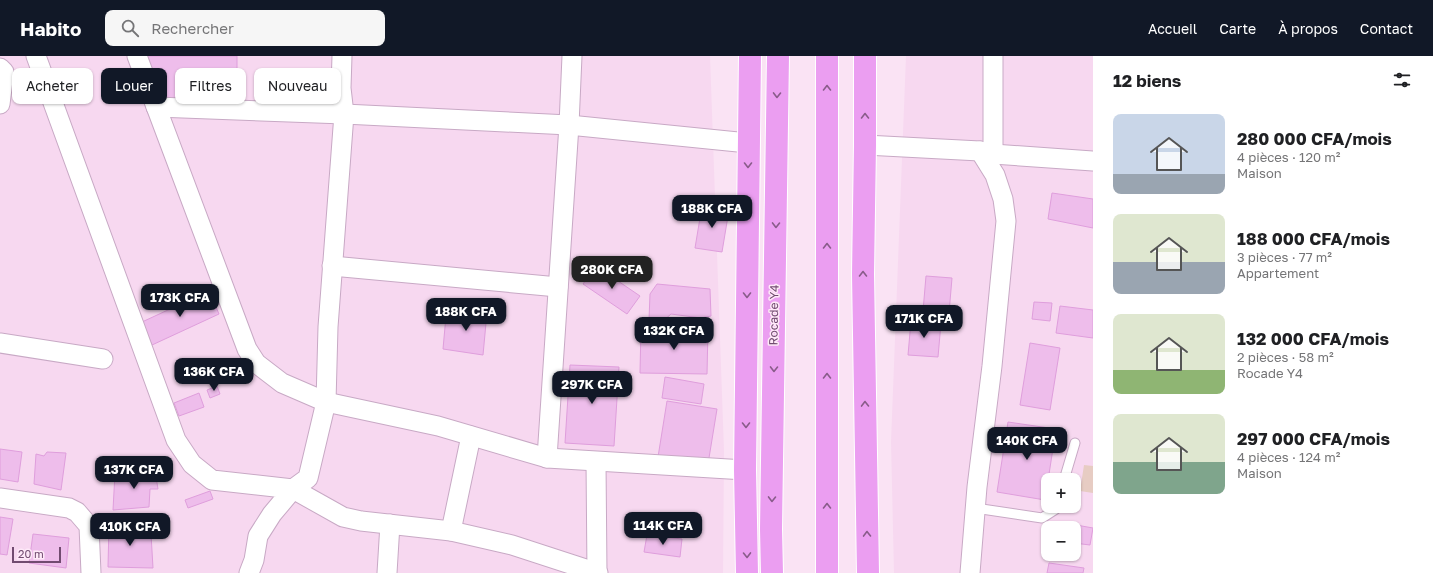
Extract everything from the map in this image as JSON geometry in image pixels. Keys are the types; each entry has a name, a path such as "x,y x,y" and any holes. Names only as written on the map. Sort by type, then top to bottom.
{"highway":[{"path":"747,573 745,470 750,56"},
{"name":"Rocade Y4","path":"772,573 771,529 778,56"},
{"path":"827,56 827,573"},
{"path":"865,56 863,274 868,573"}],"street":[{"path":"36,56 176,440 192,464 212,480 293,489 343,517 361,521 451,531 512,545 597,573 596,462"},
{"path":"137,56 247,349 256,363 282,383 326,402 438,426 547,458 745,470"},
{"path":"249,573 254,560 258,536 272,514 293,489 308,478 326,402 328,327 344,114 342,56"},
{"path":"547,458 569,125 572,56"},
{"path":"970,573 975,508 992,366 1006,220 1003,199 987,152 993,56"},
{"path":"0,68 4,72 0,104"},
{"path":"156,107 569,125 748,143"},
{"path":"865,145 987,152 1093,161"},
{"path":"332,266 558,287"},
{"path":"0,343 103,359"},
{"path":"451,531 471,436"},
{"path":"0,498 69,508 77,512 89,526 91,573"},
{"path":"387,573 390,524"}],"lane":[{"path":"1066,473 1075,443"},
{"path":"975,508 1042,518 1050,513"}],"shaded area":[{"path":"0,56 710,56 724,451 723,573 0,573"},
{"path":"906,56 1093,56 1093,573 894,573 891,442"},
{"path":"1084,465 1093,466 1093,493 1081,491"}],"building":[{"path":"147,56 237,56 237,68 175,68 175,104 237,105 161,104 167,104 167,68 146,68"},
{"path":"1052,193 1093,199 1093,228 1048,219"},
{"path":"702,206 729,210 722,252 695,248"},
{"path":"596,266 640,296 627,314 583,284"},
{"path":"926,276 952,278 949,313 923,311"},
{"path":"657,284 710,289 711,316 701,318 671,314 661,323 649,320 650,294"},
{"path":"209,291 219,314 152,345 142,322"},
{"path":"1034,302 1052,303 1050,321 1032,319"},
{"path":"465,304 481,306 480,322 486,323 483,355 443,349 446,316 464,318"},
{"path":"1060,306 1093,310 1093,338 1056,333"},
{"path":"911,321 941,323 938,357 908,355"},
{"path":"641,327 708,329 707,374 640,373"},
{"path":"1030,343 1060,348 1050,410 1020,405"},
{"path":"570,365 619,367 614,446 565,443"},
{"path":"665,377 704,384 701,404 662,398"},
{"path":"217,386 220,394 210,398 207,390"},
{"path":"199,393 204,407 179,416 174,403"},
{"path":"667,401 717,409 708,464 658,457"},
{"path":"1008,422 1056,429 1049,473 1041,473 1041,499 997,492"},
{"path":"0,449 22,452 18,482 0,479"},
{"path":"47,452 66,453 61,490 34,484 36,454 44,456"},
{"path":"155,471 158,489 150,489 149,507 113,510 115,473"},
{"path":"210,491 213,499 188,508 185,500"},
{"path":"0,517 13,519 7,555 0,554"},
{"path":"109,524 143,527 146,533 151,534 153,568 108,567"},
{"path":"1081,526 1093,528 1090,545 1081,544"},
{"path":"33,534 69,538 66,568 29,563"},
{"path":"647,535 682,539 680,557 644,552"},
{"path":"1049,563 1084,568 1083,573 1047,573"}]}
